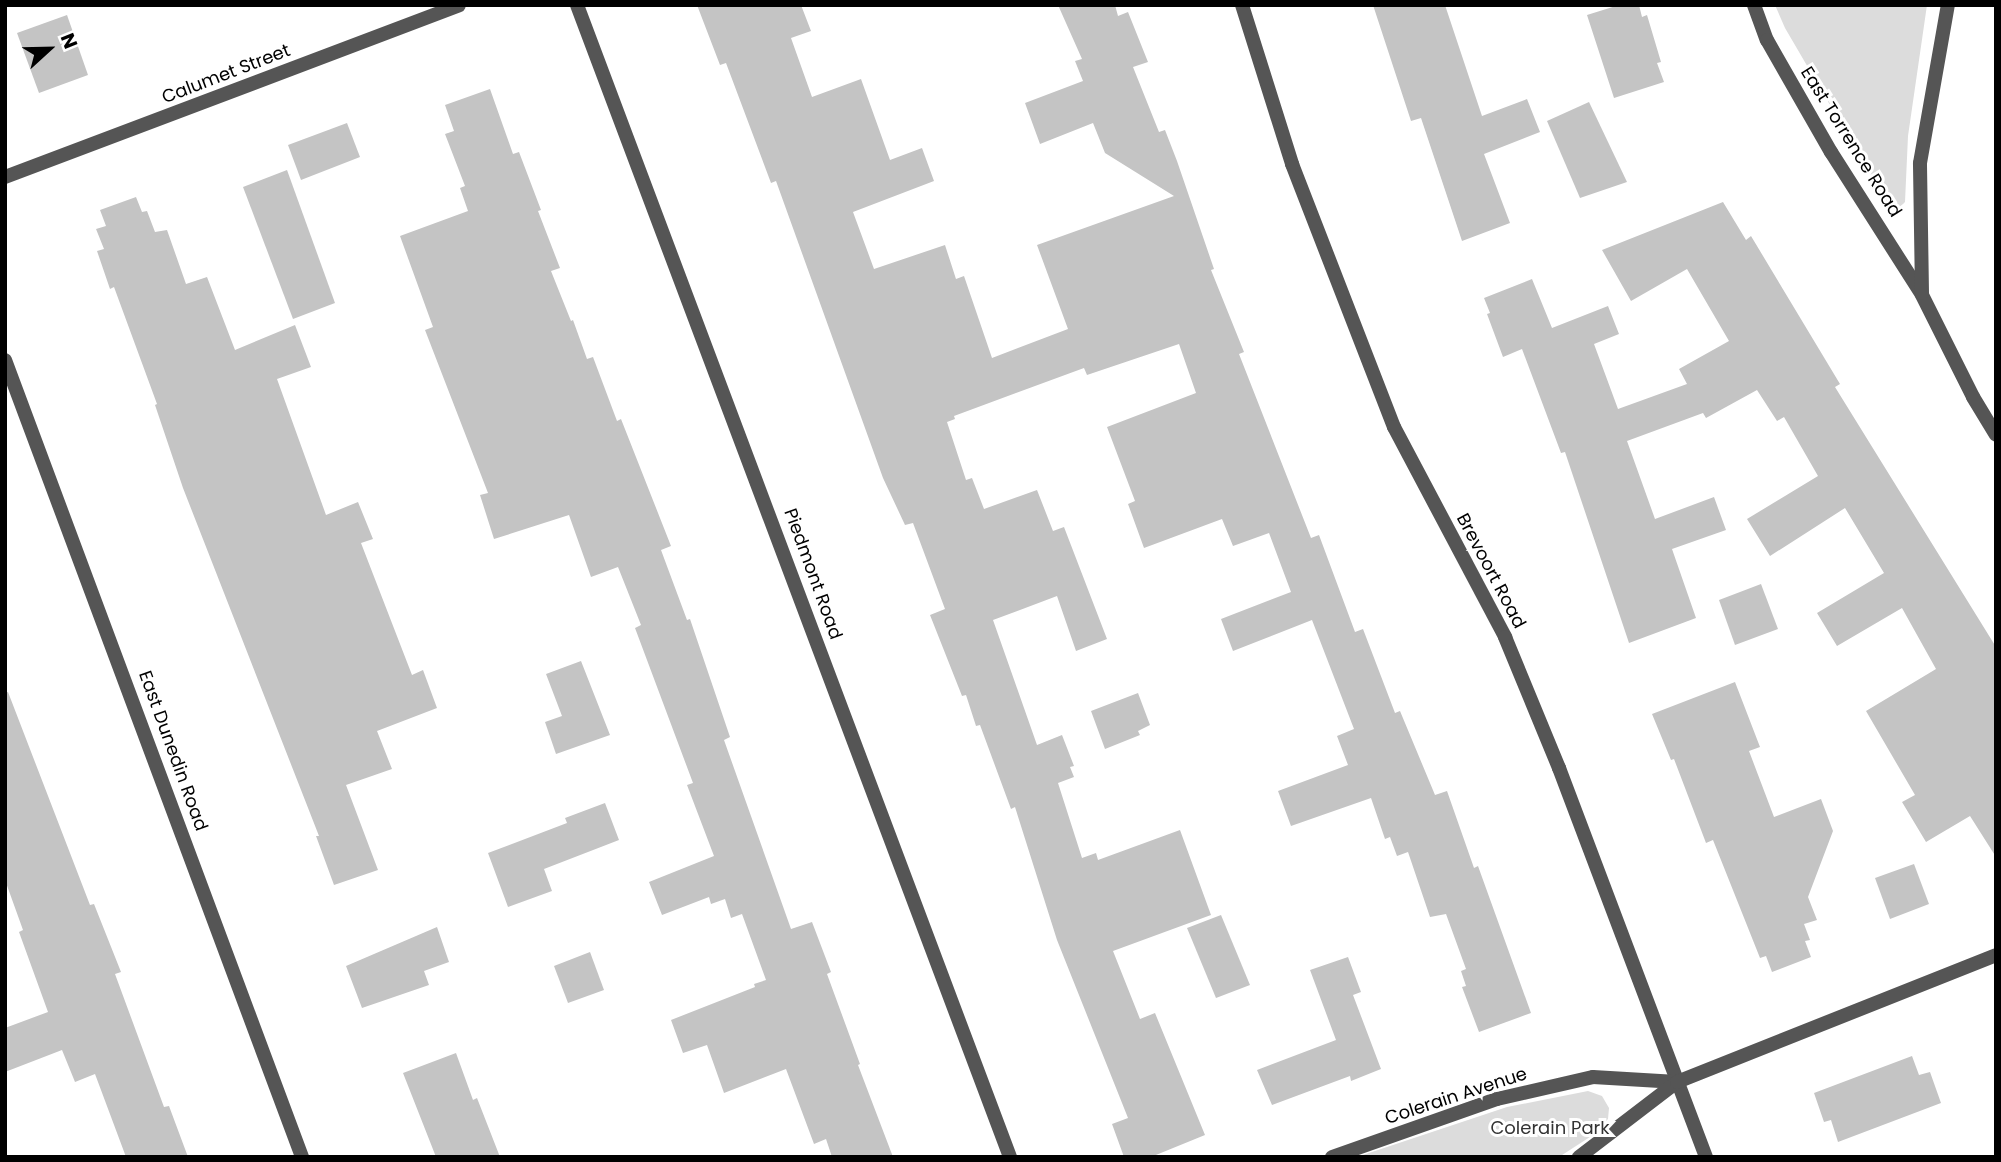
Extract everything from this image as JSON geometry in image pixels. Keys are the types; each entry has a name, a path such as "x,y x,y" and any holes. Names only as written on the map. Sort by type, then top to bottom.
{"street":[{"name":"Calumet Street","path":"5,177 459,5"},
{"name":"Piedmont Road","path":"577,5 1010,1157"},
{"name":"Brevoort Road","path":"1242,5 1292,164 1394,427 1505,637 1559,768 1706,1157"},
{"name":"East Torrence Road","path":"1754,5 1768,40 1831,152 1922,295 1973,397 1996,435"},
{"name":"East Torrence Road","path":"1922,295 1920,163 1948,5"},
{"name":"East Dunedin Road","path":"5,360 302,1157"},
{"name":"Colerain Avenue","path":"1579,1157 1677,1082 1996,955"},
{"name":"Colerain Avenue","path":"1332,1157 1497,1099 1593,1077 1677,1082"}],"green space":[{"path":"1775,5 1927,5 1908,136 1905,202 1899,208 1889,206 1785,28"},
{"name":"Colerain Park","path":"1588,1091 1602,1096 1609,1108 1608,1119 1593,1135 1559,1157 1357,1157 1507,1107"}],"building":[{"path":"697,5 801,5 811,31 791,38 812,97 861,79 890,160 922,148 934,181 853,212 874,269 945,245 956,279 964,276 992,358 1068,329 1037,245 1174,196 1105,153 1093,123 1040,144 1025,103 1083,81 1075,61 1082,59 1058,5 1115,5 1118,16 1128,12 1148,62 1133,67 1159,132 1165,130 1177,161 1214,269 1211,270 1244,352 1239,354 1311,538 1319,535 1355,632 1363,629 1395,713 1400,711 1435,795 1447,791 1474,868 1478,866 1531,1013 1479,1032 1462,987 1466,986 1461,971 1466,969 1446,914 1430,917 1408,852 1397,856 1390,837 1385,839 1371,798 1291,826 1278,791 1348,765 1337,736 1354,729 1312,620 1233,651 1221,619 1291,592 1269,533 1233,546 1222,519 1144,548 1128,504 1135,501 1107,427 1196,393 1179,344 1087,375 1084,368 954,416 955,419 947,422 966,480 972,478 984,509 1037,490 1053,531 1064,527 1107,639 1076,651 1057,596 993,620 1037,745 1062,735 1074,766 1070,767 1074,777 1058,783 1082,858 1096,853 1098,860 1180,830 1211,915 1113,951 1140,1019 1155,1013 1205,1135 1151,1157 1124,1157 1112,1124 1128,1118 1057,940 1015,807 1011,809 980,725 976,726 966,695 962,696 930,615 945,609 913,523 905,525 883,478 776,181 771,183 726,63 720,65"},
{"path":"1373,5 1445,5 1482,116 1527,99 1540,132 1484,154 1510,223 1462,241 1421,118 1411,121"},
{"path":"1619,5 1639,5 1642,17 1647,15 1661,62 1657,63 1664,82 1614,98 1587,15"},
{"path":"67,15 88,75 39,93 17,33"},
{"path":"490,89 513,154 519,152 541,210 538,211 560,268 551,271 587,359 593,357 617,421 621,419 671,546 661,550 687,620 690,619 730,737 724,740 791,929 812,922 831,972 827,974 860,1064 858,1065 893,1157 832,1157 826,1139 814,1144 786,1069 724,1093 707,1045 683,1053 671,1020 755,987 754,984 766,980 742,914 731,918 725,899 711,904 709,897 662,915 649,882 714,856 687,785 693,783 635,628 641,625 618,567 591,577 569,515 494,539 480,495 488,493 425,330 433,327 400,236 468,211 460,188 465,186 445,134 454,131 445,105"},
{"path":"1589,102 1627,182 1580,198 1547,121"},
{"path":"347,123 360,157 301,180 288,145"},
{"path":"287,170 335,303 293,319 243,187"},
{"path":"136,197 142,212 147,211 155,232 167,230 186,284 207,277 235,350 295,325 311,367 277,379 326,515 358,502 373,539 361,543 412,675 423,670 437,708 377,731 392,769 346,785 378,870 334,885 316,836 319,836 183,488 155,405 157,404 114,287 110,289 97,251 104,249 96,229 106,226 100,210"},
{"path":"1723,202 1746,240 1751,236 1840,384 1835,387 1996,647 1996,857 1970,816 1926,842 1902,802 1915,795 1866,711 1936,669 1902,608 1837,646 1817,613 1884,573 1845,508 1770,556 1747,519 1818,476 1784,417 1777,421 1757,390 1706,418 1703,413 1627,441 1655,519 1714,497 1726,530 1672,549 1696,618 1629,643 1565,452 1561,453 1522,349 1503,357 1484,298 1532,279 1552,328 1608,306 1619,334 1594,344 1618,409 1687,384 1679,369 1729,341 1687,269 1631,301 1602,250"},
{"path":"1761,584 1778,629 1735,645 1719,600"},
{"path":"581,661 610,735 556,754 545,722 562,716 546,674"},
{"path":"1735,682 1760,747 1749,751 1774,817 1821,799 1833,831 1808,897 1817,920 1804,924 1810,940 1805,941 1811,957 1772,972 1766,956 1760,958 1713,840 1706,843 1674,759 1671,760 1652,714"},
{"path":"8,692 90,905 94,904 121,972 115,974 164,1107 169,1106 188,1157 126,1157 95,1074 75,1082 62,1050 5,1072 5,1028 48,1012 19,932 23,930 5,880 5,693"},
{"path":"1138,693 1150,725 1138,731 1140,735 1105,749 1091,711"},
{"path":"605,803 619,840 544,869 552,891 508,907 488,853 567,823 565,818"},
{"path":"1914,864 1929,904 1890,919 1875,878"},
{"path":"1221,915 1250,985 1216,998 1187,928"},
{"path":"437,927 449,962 424,971 429,985 362,1008 346,966"},
{"path":"590,952 604,990 568,1003 554,966"},
{"path":"1348,957 1361,992 1353,995 1381,1069 1351,1081 1350,1076 1272,1105 1257,1070 1336,1040 1310,970"},
{"path":"456,1053 473,1100 477,1098 500,1157 436,1157 403,1073"},
{"path":"1912,1056 1919,1075 1930,1072 1941,1103 1838,1142 1831,1120 1824,1122 1814,1093"}]}
